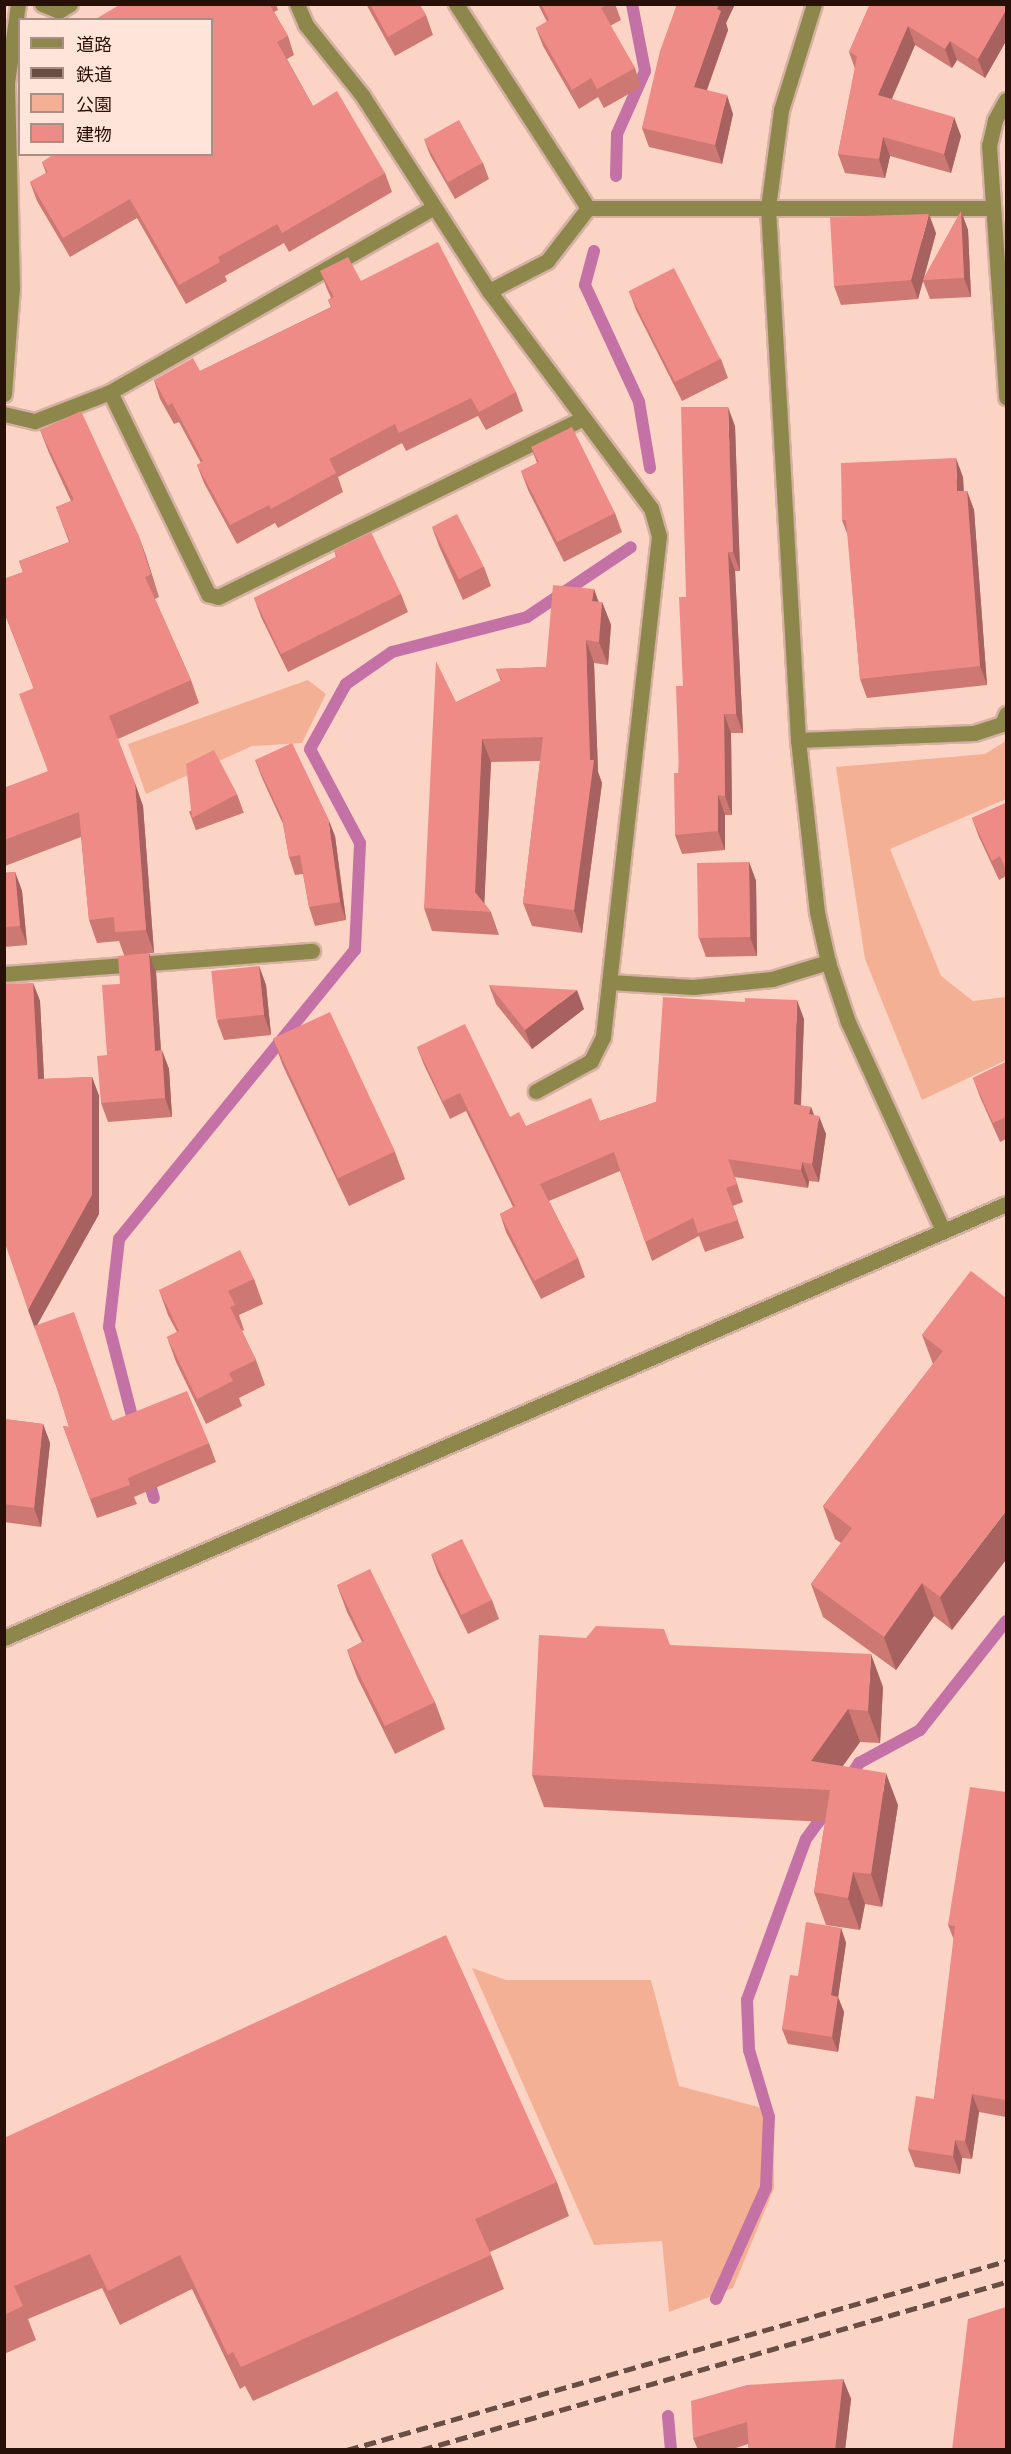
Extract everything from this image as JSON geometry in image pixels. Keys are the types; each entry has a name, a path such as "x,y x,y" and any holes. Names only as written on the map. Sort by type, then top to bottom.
{"street":[{"path":"4,394 12,288 7,84 18,4"},
{"path":"42,4 59,11 70,4"},
{"path":"297,4 306,25 362,95 432,208 489,291 651,508 659,536 603,1037 591,1061 536,1091"},
{"path":"456,4 588,208"},
{"path":"814,4 781,110 768,208 798,740 817,912 828,962 848,1022 943,1230"},
{"path":"1006,100 995,120 989,145 991,208 1006,397"},
{"path":"4,414 35,420 110,392 432,208"},
{"path":"489,291 547,261 588,208"},
{"path":"588,208 991,208"},
{"path":"110,392 208,594 218,597 583,418"},
{"path":"798,740 974,733 1002,724 1006,714"},
{"path":"4,974 312,951"},
{"path":"609,982 693,987 772,979 828,962"},
{"path":"4,1638 396,1472 1006,1204"}],"green space":[{"path":"308,680 326,694 302,743 252,746 146,794 128,744"},
{"path":"1006,741 1006,799 890,849 941,976 973,1001 1006,997 1006,1060 922,1100 865,959 836,767 985,754"},
{"path":"472,1968 506,1980 651,1980 679,2086 773,2111 774,2188 733,2288 669,2312 662,2241 594,2245"}],"building":[{"path":"121,4 269,4 288,36 277,42 313,106 337,91 385,173 282,233 277,224 218,257 220,262 179,285 130,199 63,238 30,182 48,172 42,162 51,156 213,156 213,18 97,18"},
{"path":"370,4 419,4 426,15 388,37"},
{"path":"541,4 608,4 601,8 635,68 597,89 591,78 572,90 536,28 549,20"},
{"path":"677,4 719,4 717,9 721,11 694,87 727,95 715,145 642,128 660,51"},
{"path":"870,4 1006,4 1006,10 978,59 950,41 945,49 908,26 878,95 954,117 944,154 883,137 879,159 838,154 857,56 849,52"},
{"path":"459,120 483,163 448,182 424,139"},
{"path":"961,211 964,278 923,280"},
{"path":"929,214 911,280 834,286 830,217"},
{"path":"438,242 516,392 479,412 471,398 399,433 395,424 329,459 336,473 271,509 269,505 230,525 197,465 203,461 172,403 168,406 154,380 193,358 200,371 332,307 328,300 334,297 320,271 348,257 361,281"},
{"path":"674,268 720,359 675,382 629,291"},
{"path":"681,407 728,407 733,552 728,552 736,714 724,714 725,796 718,795 718,831 675,835 674,773 679,773 676,686 683,686 679,597 686,597"},
{"path":"81,411 138,534 151,574 145,577 191,680 109,716 135,783 146,930 115,932 114,917 89,920 79,812 4,840 4,788 48,771 19,694 34,688 4,611 4,579 23,572 19,561 70,542 56,507 74,500 40,430"},
{"path":"572,427 615,513 557,542 521,471 539,462 531,447"},
{"path":"956,458 957,491 967,491 980,666 860,679 846,520 842,520 841,463"},
{"path":"457,514 484,567 459,579 432,527"},
{"path":"371,532 401,594 281,654 254,598 337,557 334,550"},
{"path":"553,585 594,589 592,601 602,602 599,642 586,640 590,760 594,760 574,910 523,903 543,737 482,739 475,892 491,912 424,908 436,661 456,702 502,680 496,669 546,667"},
{"path":"292,743 328,818 340,902 309,907 300,855 289,857 282,817 255,760"},
{"path":"214,750 237,794 192,818 186,764"},
{"path":"1006,803 1006,870 1000,856 992,861 972,818"},
{"path":"749,862 750,937 698,938 697,863"},
{"path":"15,872 20,926 4,927 4,873"},
{"path":"149,953 155,1051 162,1050 165,1098 101,1103 97,1056 107,1055 102,985 120,984 118,956"},
{"path":"259,966 264,1015 216,1020 211,971"},
{"path":"33,983 38,1079 92,1077 92,1195 28,1310 4,1240 4,984"},
{"path":"489,985 577,990 525,1030"},
{"path":"663,997 745,1002 745,998 797,1000 794,1104 811,1107 809,1114 819,1116 812,1164 802,1162 801,1170 728,1159 737,1184 726,1188 738,1220 698,1233 693,1218 645,1242 614,1152 540,1184 578,1258 534,1281 500,1214 515,1206 460,1093 443,1101 417,1047 465,1024 510,1117 519,1112 526,1126 591,1098 600,1121 656,1102"},
{"path":"330,1012 395,1152 338,1178 273,1039"},
{"path":"1006,1062 1006,1117 993,1123 973,1078"},
{"path":"240,1250 254,1279 228,1291 235,1305 230,1307 256,1360 229,1373 233,1381 197,1399 167,1337 179,1331 159,1290"},
{"path":"971,1271 1006,1298 1006,1511 940,1597 922,1583 884,1637 811,1584 852,1528 823,1506 943,1351 922,1335"},
{"path":"74,1312 112,1421 187,1391 209,1443 128,1478 130,1485 90,1499 63,1426 69,1427 34,1326"},
{"path":"4,1419 43,1424 34,1508 4,1504"},
{"path":"462,1539 492,1600 461,1615 431,1554"},
{"path":"370,1569 435,1702 385,1726 347,1650 364,1641 337,1585"},
{"path":"596,1626 664,1629 670,1645 871,1654 868,1711 848,1709 811,1761 886,1773 871,1874 853,1872 848,1898 814,1892 830,1790 532,1775 539,1635 586,1638"},
{"path":"970,1787 1006,1792 1006,2100 972,2094 965,2141 955,2140 953,2156 908,2149 916,2096 934,2099 955,1926 948,1925"},
{"path":"806,1922 841,1928 831,1995 838,1997 832,2037 782,2029 790,1975 798,1976"},
{"path":"446,1935 557,2182 475,2219 491,2255 241,2367 233,2352 228,2355 180,2255 108,2291 90,2254 14,2286 23,2306 4,2315 4,2138"},
{"path":"1006,2307 1006,2450 952,2450 968,2319"},
{"path":"843,2379 835,2450 749,2450 747,2422 693,2438 691,2401 747,2385"}],"waterway":[{"path":"616,176 617,134 645,71 632,4"},
{"path":"594,251 585,285 639,402 650,468"},
{"path":"135,1428 109,1327 119,1239 355,950 360,843 310,749 346,684 392,652 527,617 631,547"},
{"path":"147,1474 154,1498"},
{"path":"847,1781 859,1763 920,1730 1006,1621"},
{"path":"716,2299 766,2188 769,2117 749,2050 747,2000 806,1839 827,1810"},
{"path":"668,2416 671,2450"}],"railway":[{"path":"347,2450 1006,2261"},
{"path":"421,2450 1006,2282"}]}
